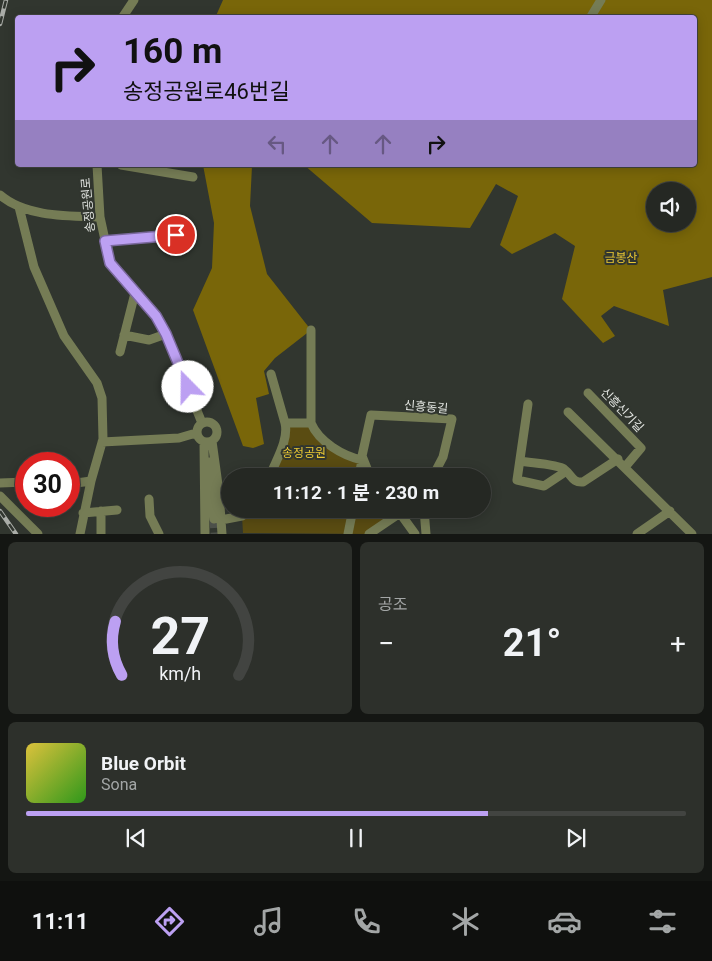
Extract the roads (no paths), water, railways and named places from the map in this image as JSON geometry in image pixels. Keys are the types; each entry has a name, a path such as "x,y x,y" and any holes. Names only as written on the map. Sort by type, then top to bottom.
{"street":[{"path":"124,15 134,0"},
{"path":"592,15 602,0"},
{"name":"송정공원로","path":"97,167 100,217 110,263 156,316 166,334 202,423"},
{"path":"133,167 193,177"},
{"path":"0,195 19,207 35,211 100,217"},
{"path":"19,207 34,267 64,336 101,392 104,407 102,442 83,513 80,534"},
{"path":"105,241 176,235"},
{"path":"120,352 135,293"},
{"path":"311,330 311,423 315,431 337,450 362,460 366,468"},
{"path":"124,335 148,340 166,334"},
{"path":"271,374 287,431 273,468"},
{"name":"신흥신기길","path":"588,393 642,448 626,467"},
{"path":"528,404 517,480 544,486 562,474 563,468"},
{"path":"568,412 618,459 692,534"},
{"name":"신흥동길","path":"362,460 371,416 452,420 443,457 437,468"},
{"path":"196,433 198,426 202,423 210,422 216,426 216,436 208,442"},
{"path":"285,423 311,423"},
{"path":"102,442 179,438 196,433"},
{"path":"196,433 208,442 218,520 222,534"},
{"path":"205,534 208,442"},
{"path":"520,461 563,468 574,481 583,482 618,459"},
{"path":"360,468 362,460"},
{"path":"80,482 91,481"},
{"path":"0,483 15,482"},
{"path":"0,496 38,534"},
{"path":"149,499 150,516 159,534"},
{"path":"83,513 117,510"},
{"path":"101,511 101,534"},
{"path":"637,534 670,511"},
{"path":"218,520 230,518"},
{"path":"348,534 351,518"},
{"path":"369,534 389,518"},
{"path":"403,518 415,533"},
{"path":"425,518 426,534"}],"tunnel":[{"path":"214,519 215,534"}],"railway":[{"path":"0,24 6,0"},
{"path":"0,511 16,534"}],"park label":[{"name":"금봉산","path":"621,258"},
{"name":"송정공원","path":"304,453"}]}
